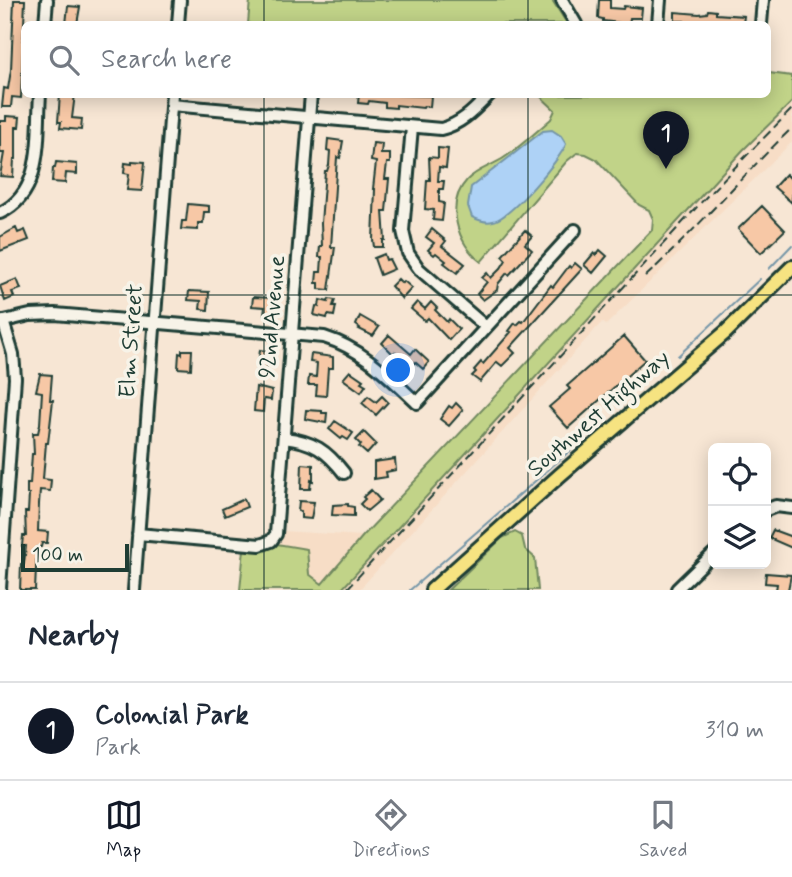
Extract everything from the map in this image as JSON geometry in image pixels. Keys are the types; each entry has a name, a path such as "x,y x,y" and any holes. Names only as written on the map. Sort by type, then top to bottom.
{"main road":[{"name":"Southwest Highway","path":"432,590 726,332 792,267"}],"street":[{"path":"45,21 47,0"},
{"path":"178,21 180,0"},
{"path":"562,0 574,21"},
{"path":"658,21 660,0"},
{"path":"761,21 763,0"},
{"path":"0,213 23,197 32,177 40,98"},
{"name":"92nd Avenue","path":"138,534 254,544 271,541 277,530 311,98"},
{"path":"172,100 310,118 441,129 466,118 486,98"},
{"name":"Elm Street","path":"134,590 172,100"},
{"path":"412,127 403,231 408,253 419,269 486,327"},
{"path":"0,588 15,378 13,354 2,322 19,316 48,313 324,337 352,348 374,363 417,403 575,230"},
{"path":"285,438 318,446 344,473"},
{"path":"771,508 792,508"},
{"path":"677,589 708,559"}],"shaded area":[{"path":"792,102 792,142 606,325 602,322 359,590 341,590 743,150"},
{"path":"282,531 363,536 322,584 309,574 306,549 277,544"}],"green space":[{"path":"250,0 552,0 565,21 248,21"},
{"path":"771,73 792,76 792,102 743,150 341,590 240,590 244,549 267,549 277,544 307,549 309,574 322,584 363,536 652,230 653,219 649,210 639,205 596,159 577,153 567,161 481,262 473,254 460,234 457,223 455,212 460,190 471,176 511,153 551,119 555,110 542,98 771,98"},
{"path":"515,532 522,536 525,549 535,558 538,590 448,590 502,538"}],"water":[{"path":"552,130 561,136 566,144 534,187 511,210 493,221 472,217 468,206 471,187 543,131"}],"building":[{"path":"14,0 25,0 24,21 21,21 21,98 12,97 11,107 2,107 4,88 8,89"},
{"path":"599,0 610,0 610,8 642,8 641,18 630,18 630,21 603,21 598,18"},
{"path":"68,6 80,7 78,21 66,21"},
{"path":"708,10 716,11 716,14 744,16 743,21 675,21 675,12 707,13"},
{"path":"60,98 74,98 72,118 82,119 81,130 60,128 61,122 58,122"},
{"path":"359,98 431,98 430,107 423,108 396,105 396,108 385,107 385,103 369,101 368,104 358,103"},
{"path":"6,116 20,117 19,127 16,127 13,177 0,176 4,153 0,153 0,121 6,121"},
{"path":"328,139 343,141 340,158 337,157 331,247 335,247 329,290 319,289 319,283 316,283 317,272 321,272 322,257 319,257 322,246 325,171 329,165"},
{"path":"373,143 382,144 381,154 390,154 385,179 389,179 386,211 383,211 383,247 374,247 373,240 376,162 371,161"},
{"path":"438,148 448,149 446,168 439,167 438,181 444,181 443,189 439,189 439,202 444,203 442,221 433,220 434,210 425,209 427,180 430,180 429,157 438,158"},
{"path":"132,161 145,162 142,191 127,190 129,174 124,173 125,163 132,164"},
{"path":"56,162 77,164 77,174 66,173 65,183 52,182"},
{"path":"786,174 792,180 792,203 774,187"},
{"path":"188,204 209,206 209,212 204,212 203,223 198,223 198,230 181,229 182,221 186,221"},
{"path":"762,206 785,230 761,253 738,229"},
{"path":"16,228 18,233 25,230 29,240 0,251 0,237"},
{"path":"432,229 446,241 442,246 465,264 457,273 436,253 434,255 428,250 434,243 426,237"},
{"path":"525,230 532,236 525,244 532,250 509,275 507,273 498,284 497,290 483,300 477,294 487,282 482,278 487,273 491,278 501,268 506,260 502,256"},
{"path":"600,250 607,256 593,273 584,265"},
{"path":"384,254 394,269 380,275 374,258"},
{"path":"575,263 582,269 510,348 515,353 502,366 497,362 480,382 472,376 481,362 483,364 511,332 509,331 515,323 517,325 523,322 551,285 553,287 569,266 571,268"},
{"path":"17,279 21,289 12,292 14,297 5,301 0,286"},
{"path":"398,279 412,288 402,299 391,286"},
{"path":"189,291 209,292 208,310 200,309 201,301 188,300"},
{"path":"253,297 273,298 272,316 264,315 265,307 252,306"},
{"path":"329,299 335,300 334,316 328,315 327,318 314,315 320,300 328,302"},
{"path":"417,302 425,309 431,302 447,322 449,319 459,329 449,340 428,318 425,321 411,309"},
{"path":"360,316 379,327 373,336 356,325"},
{"path":"389,335 411,354 415,349 429,362 423,369 415,362 409,369 403,363 405,361 382,343"},
{"path":"624,336 645,360 568,428 549,407 570,389 567,386"},
{"path":"182,350 192,350 191,369 178,368 179,353 182,354"},
{"path":"260,350 267,351 266,375 257,374"},
{"path":"311,354 333,357 333,368 328,368 326,396 316,395 317,385 308,385 309,376 316,377 317,363 310,362"},
{"path":"350,371 366,385 361,392 343,379"},
{"path":"40,374 52,375 50,400 53,400 43,479 51,480 50,491 40,490 38,531 48,532 47,543 37,547 35,590 20,590 21,564 24,564 26,546 22,546 23,536 26,536 25,512 28,512 27,484 30,484 34,454 33,433 38,433 40,424 42,392 36,391"},
{"path":"256,387 272,391 271,400 264,399 263,412 254,411"},
{"path":"368,396 376,402 382,396 388,402 376,415 362,403"},
{"path":"456,403 463,410 449,426 440,419 449,406 452,408"},
{"path":"306,410 327,413 326,423 305,419"},
{"path":"335,421 353,433 348,440 343,437 341,439 329,429"},
{"path":"364,432 376,444 367,454 356,440"},
{"path":"395,459 396,470 386,472 387,477 374,479 374,462"},
{"path":"302,464 313,465 310,489 301,489"},
{"path":"371,490 380,500 367,511 360,504"},
{"path":"244,499 247,507 225,516 222,509"},
{"path":"299,501 314,502 311,519 301,518 301,512 298,511"},
{"path":"348,504 354,507 354,516 332,515 333,505"},
{"path":"773,530 792,537 792,548 771,539"},
{"path":"766,573 791,575 788,590 776,590 777,584 765,583"}],"waterway":[{"path":"769,269 792,245"},
{"path":"678,356 760,279"},
{"path":"410,590 572,449"}],"railway":[{"path":"346,590 707,196 792,109"},
{"path":"645,277 792,128"}],"place":[{"name":"Colonial Park","path":"666,169"}]}
